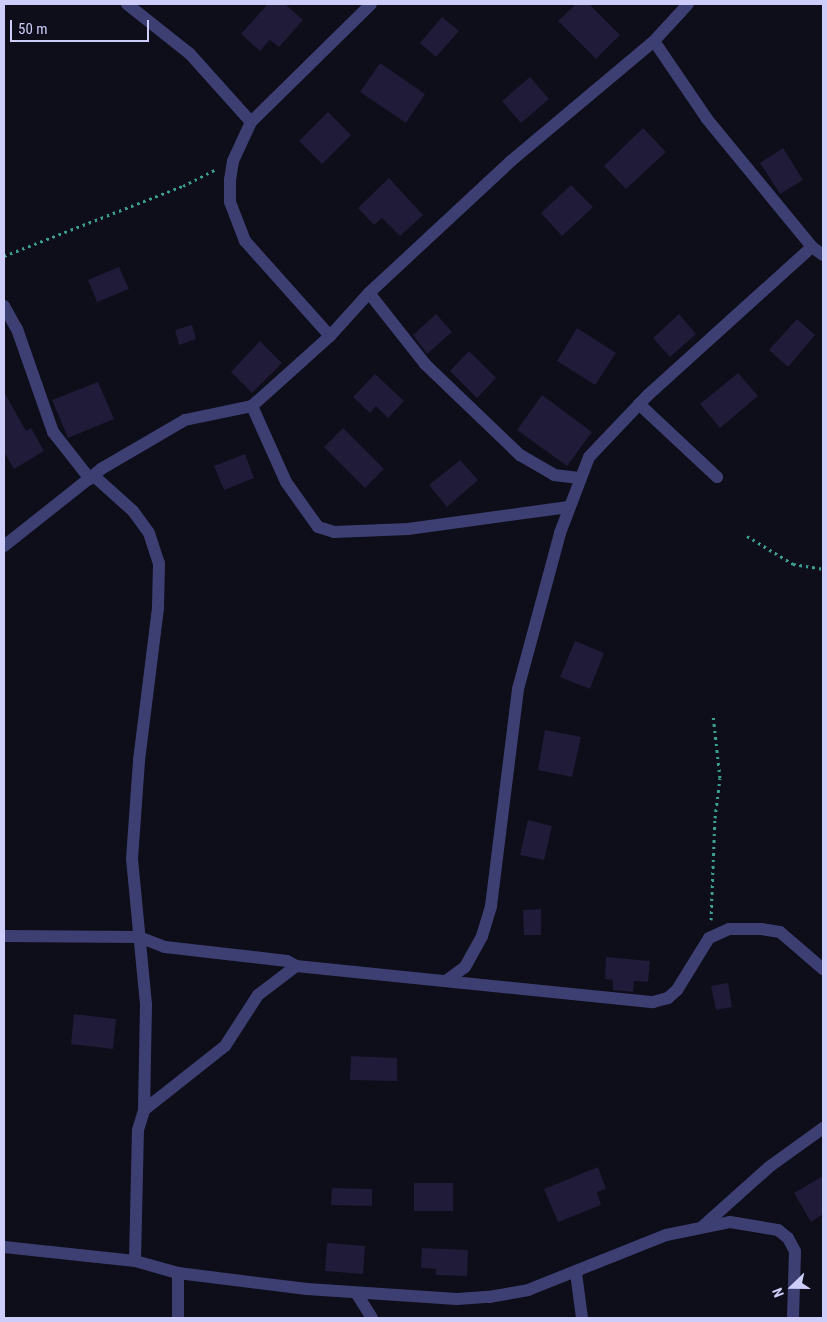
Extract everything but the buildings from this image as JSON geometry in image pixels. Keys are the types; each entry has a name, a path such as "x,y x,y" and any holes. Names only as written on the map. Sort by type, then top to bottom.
{"street":[{"path":"127,4 190,54 251,122"},
{"path":"330,336 245,241 230,202 233,161 251,122 371,4"},
{"path":"4,546 92,477 185,420 252,406 330,336 369,293 511,161 654,41 688,4"},
{"path":"654,41 707,119 812,248 823,254"},
{"path":"447,980 466,967 482,936 491,906 518,689 569,507 589,457 607,435 638,404 812,248"},
{"path":"369,293 425,364 520,455 554,475 579,478"},
{"path":"4,306 17,329 53,432 92,477 133,511 149,533 160,563 158,608 135,815 132,859 146,1005 144,1110 138,1130 135,1261"},
{"path":"638,404 717,477"},
{"path":"252,406 286,482 318,527 334,532 408,529 569,507"},
{"path":"4,936 139,937 165,947 287,961 296,966 653,1002 668,998 677,990 709,938 730,929 780,932 823,969"},
{"path":"144,1110 225,1046 258,995 296,966"},
{"path":"702,1227 769,1167 823,1128"},
{"path":"4,1247 135,1261 178,1273 357,1294 457,1299 489,1297 528,1290 576,1273 666,1235 730,1222 778,1230 788,1238 795,1251 793,1318"},
{"path":"178,1273 178,1318"},
{"path":"576,1273 582,1318"},
{"path":"357,1294 372,1318"}],"path":[{"path":"4,256 183,186 233,161"},
{"path":"746,536 772,555 793,564 823,569"},
{"path":"709,938 715,818 720,778 713,715"}]}
